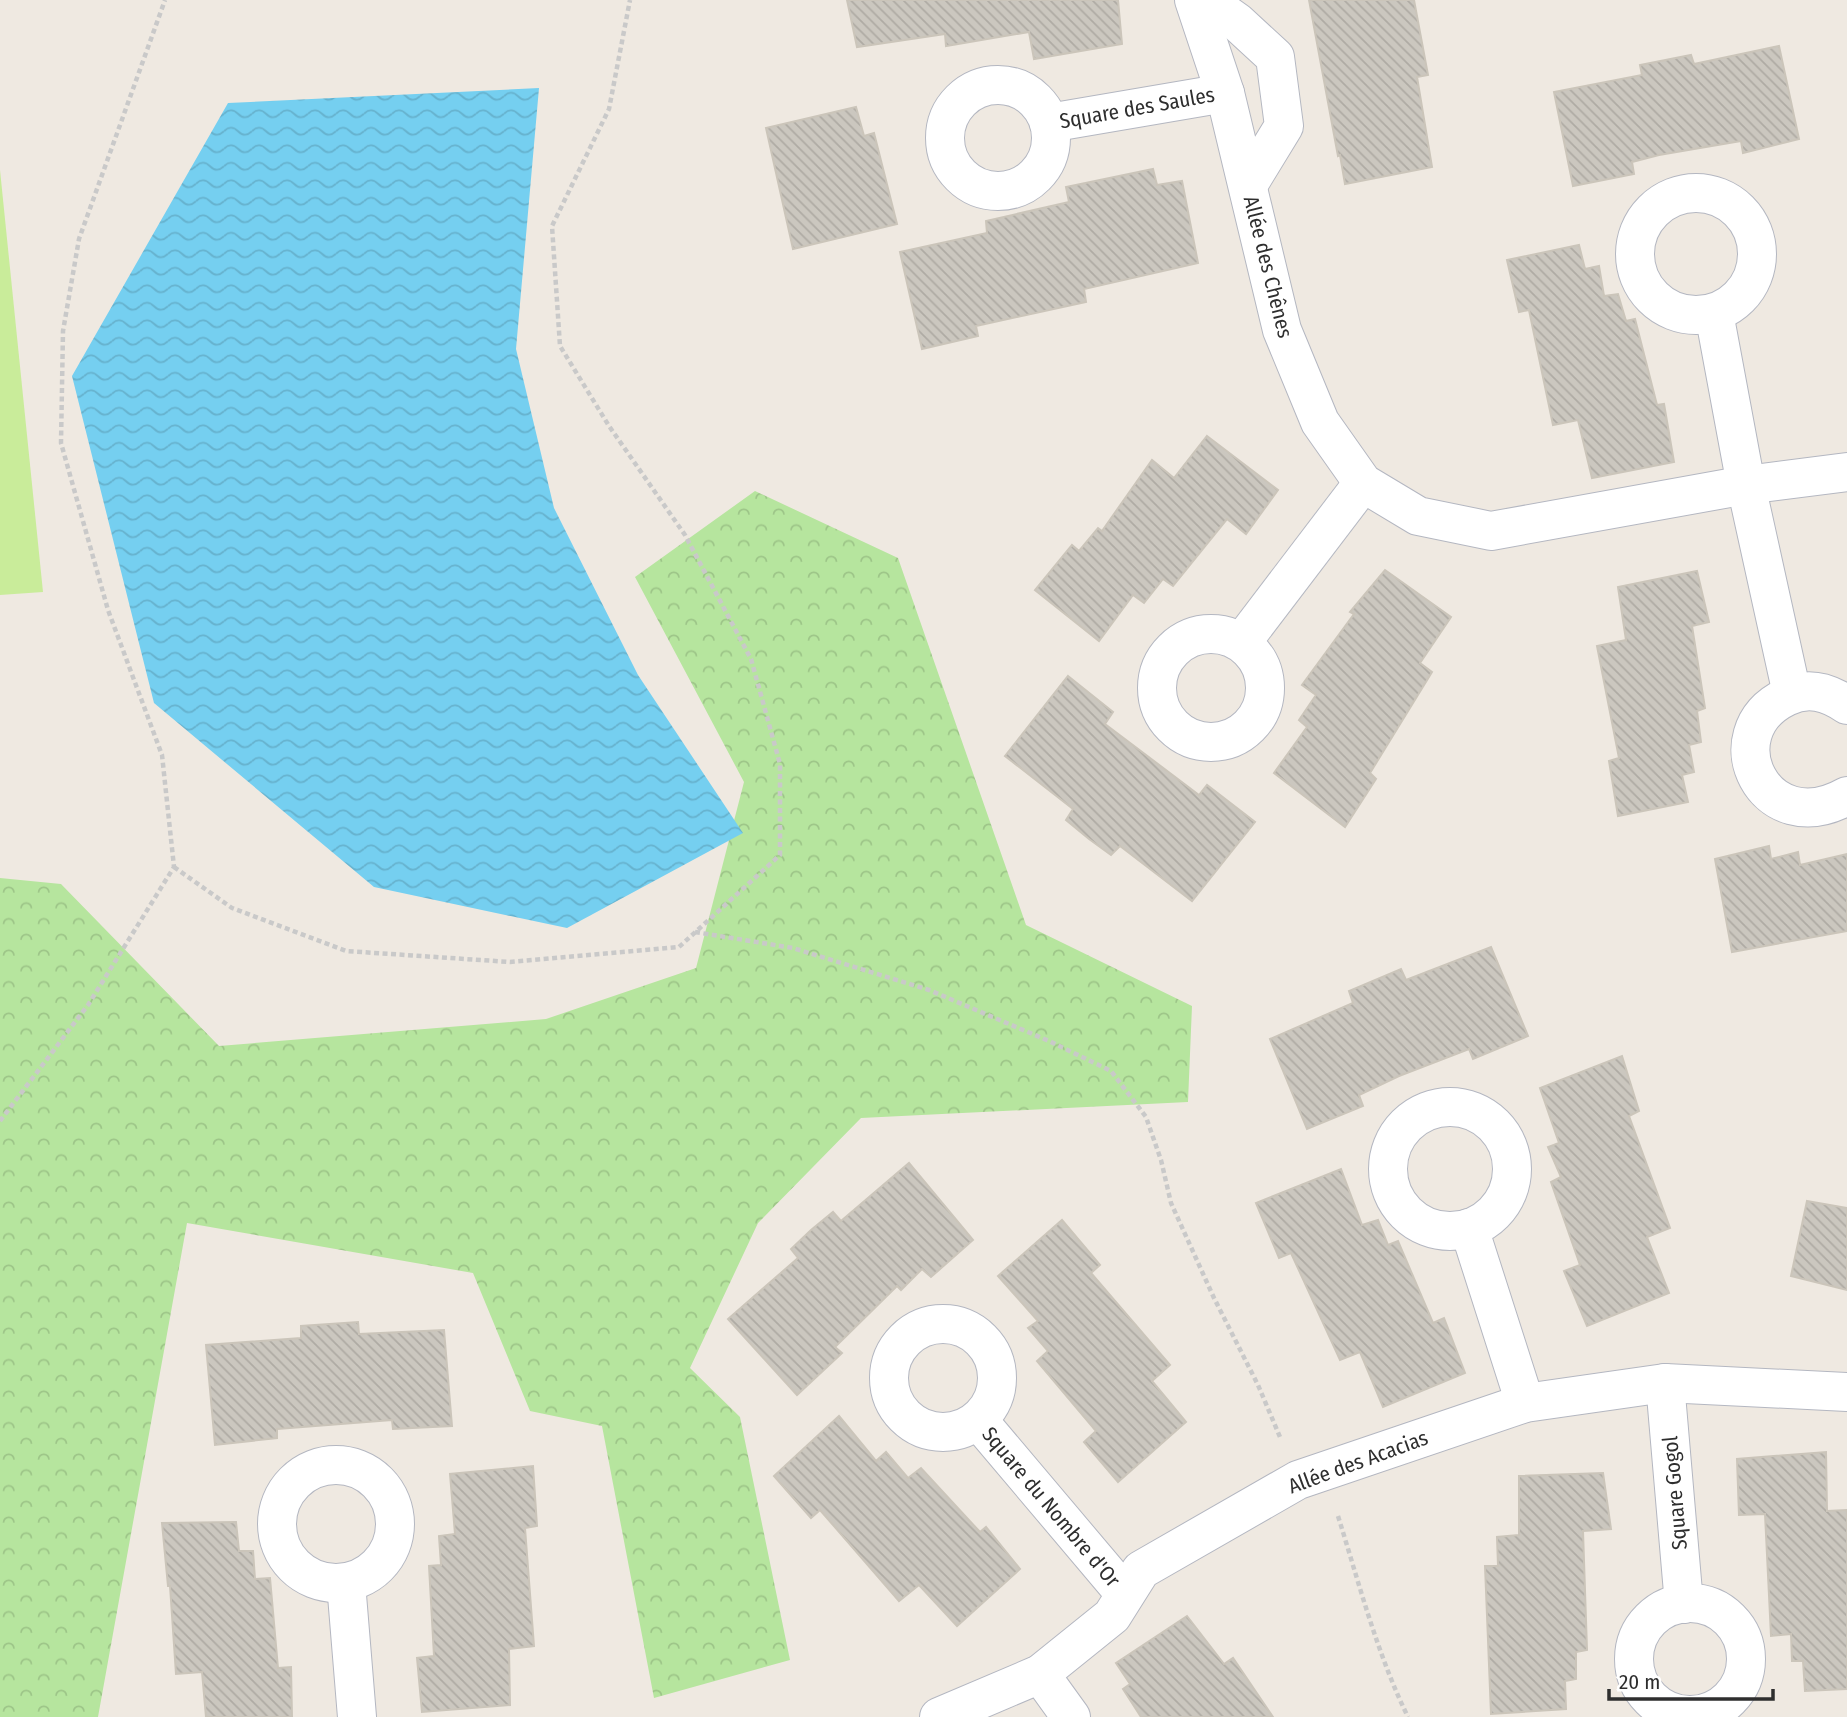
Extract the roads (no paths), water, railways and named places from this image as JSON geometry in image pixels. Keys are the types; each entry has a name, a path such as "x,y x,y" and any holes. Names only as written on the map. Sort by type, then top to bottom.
{"street":[{"name":"Allée des Chênes","path":"1194,0 1225,93 1282,330 1320,422 1363,482 1418,516 1490,531 1746,485 1847,472"},
{"path":"1206,0 1237,22 1275,57 1284,126 1248,185"},
{"name":"Square des Saules","path":"1049,123 1225,93"},
{"path":"1714,313 1746,485 1792,694"},
{"path":"1242,642 1363,482"},
{"path":"1847,705 1832,695 1813,691 1792,694 1775,702 1762,715 1753,732 1750,750 1753,769 1762,785 1776,799 1793,807 1812,809 1830,806 1847,796"},
{"path":"1469,1228 1525,1403"},
{"name":"Allée des Acacias","path":"939,1717 1040,1674 1112,1616 1141,1570 1311,1476 1525,1403 1665,1383 1844,1388"},
{"name":"Square Gogol","path":"1665,1383 1684,1604"},
{"name":"Square du Nombre d'Or","path":"978,1420 1125,1594"},
{"path":"346,1583 357,1717"},
{"path":"1040,1674 1071,1717"}],"water":[{"path":"539,88 516,349 554,508 638,675 743,833 567,928 374,887 154,703 72,376 228,103"}]}
